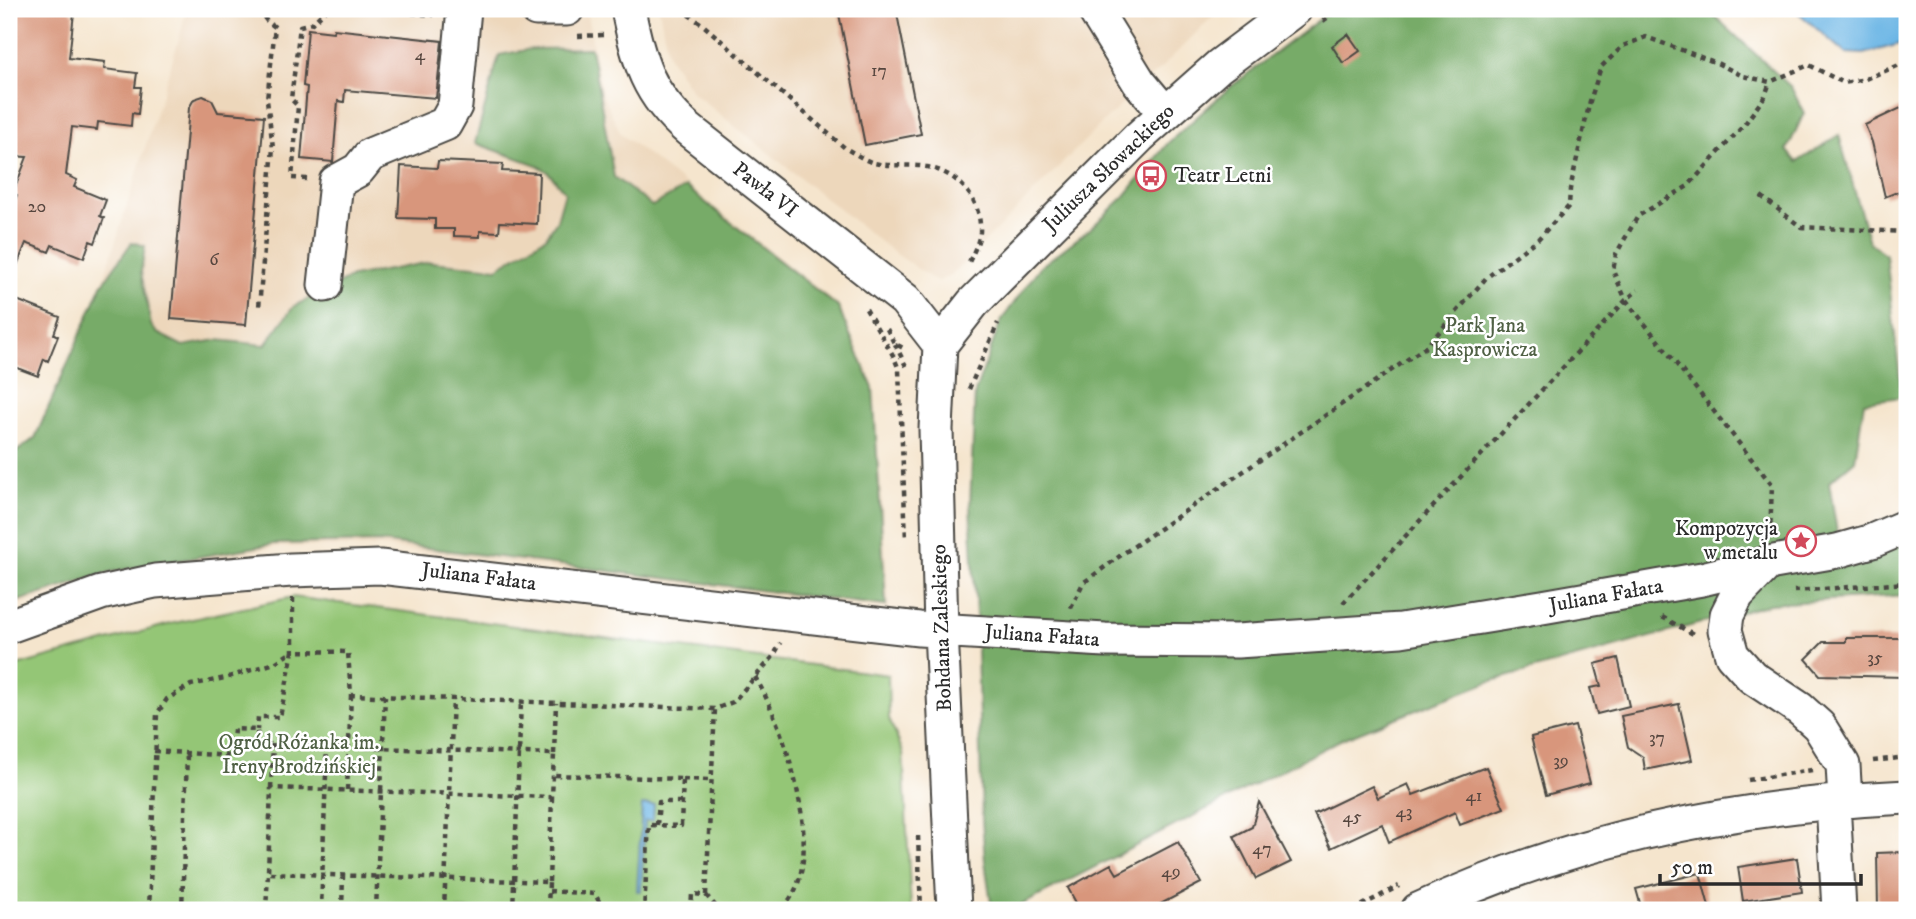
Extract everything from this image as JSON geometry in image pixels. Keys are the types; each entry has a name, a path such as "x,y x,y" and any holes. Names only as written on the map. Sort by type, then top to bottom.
{"street":[{"path":"536,9 565,9"},
{"path":"1094,9 1139,82 1165,113"},
{"name":"Juliusza Słowackiego","path":"940,345 973,303 1165,113 1219,66 1295,9"},
{"path":"326,285 336,182 358,170 370,155 445,124 455,106 463,13"},
{"name":"Pawła VI","path":"618,21 654,91 669,111 689,130 905,300 940,345"},
{"name":"Bohdana Zaleskiego","path":"940,345 936,429 941,630 954,910"},
{"name":"Juliana Fałata","path":"9,626 101,593 155,581 357,567 410,569 941,630 1159,642 1311,637 1401,630 1702,579 1768,563 1837,551 1872,541 1907,526"},
{"path":"1768,563 1737,595 1727,615 1725,629 1732,655 1752,677 1800,709 1819,726 1843,765 1839,801 1839,910"},
{"path":"1418,910 1517,869 1619,838 1715,817 1790,805 1907,797"}],"path":[{"path":"258,9 266,20 275,26 267,100 273,148 259,307"},
{"path":"299,178 292,178 298,106 291,99 300,26 312,23 327,9"},
{"path":"362,9 463,13"},
{"path":"680,9 702,24 845,148 871,162 927,167 951,174 968,191 978,211 980,233 967,269"},
{"path":"592,37 618,21"},
{"path":"1056,637 1083,583 1427,346 1486,278 1538,239 1569,206 1570,190 1601,67 1623,46 1646,37 1717,63 1743,76 1770,82 1809,65 1844,83 1865,79 1907,62"},
{"path":"1768,563 1772,485 1626,300 1613,271 1616,254 1638,216 1688,186 1744,125 1765,96 1770,82"},
{"path":"1761,196 1801,227 1907,232"},
{"path":"1907,262 1902,274 1907,342"},
{"path":"1311,637 1638,290"},
{"path":"291,570 293,651 280,717 258,717 258,744 554,754"},
{"path":"1619,594 1732,655"},
{"path":"228,910 149,909 156,714 166,699 191,685 275,663 293,651 348,652 351,695 347,790"},
{"path":"351,695 715,709 733,702 772,658"},
{"path":"755,677 775,717 791,758 799,789 803,839 801,870 792,894 779,910"},
{"path":"376,910 385,696"},
{"path":"444,910 453,699"},
{"path":"513,910 521,701"},
{"path":"548,910 556,703"},
{"path":"715,709 706,895 719,910"},
{"path":"154,751 232,756 234,729 257,730"},
{"path":"266,910 273,744"},
{"path":"321,910 327,747"},
{"path":"182,909 187,753"},
{"path":"553,775 711,780"},
{"path":"644,910 649,825 681,827 683,779"},
{"path":"271,788 552,797"},
{"path":"657,825 659,802 682,802"},
{"path":"268,873 549,882"},
{"path":"342,910 343,875"},
{"path":"549,891 595,894 602,907 655,910"},
{"path":"691,910 692,894 706,895"}],"shaded area":[{"path":"186,9 586,9 602,94 621,134 839,305 874,386 889,609 380,547 274,547 113,576 9,608 9,518 59,384 102,285 180,36"},
{"path":"659,9 1220,9 1102,123 961,266 937,282 892,251 692,92 668,55"}],"green space":[{"name":"Park Jana Kasprowicza","path":"1333,9 1707,9 1791,87 1804,113 1787,150 1797,162 1839,135 1869,242 1886,255 1902,397 1864,402 1855,460 1829,482 1841,557 1907,531 1907,595 1770,604 1488,682 1342,739 1012,910 992,910 982,820 970,506 975,392 1001,321 1040,267 1090,229 1125,196 1168,143 1229,88"},
{"path":"591,48 614,177 652,206 686,187 838,307 873,388 886,606 380,542 273,544 111,572 9,604 9,457 35,438 102,285 132,242 145,246 141,272 151,325 157,333 183,346 217,340 265,345 294,306 352,277 430,262 497,268 546,237 557,220 565,192 548,172 537,165 475,143 499,55 531,49"},
{"name":"Ogród Różanka im. Ireny Brodzińskiej","path":"293,597 888,675 889,719 903,752 911,910 9,910 9,668 170,624"}],"water":[{"path":"1794,9 1907,9 1907,42 1864,54 1845,53"},
{"path":"642,805 654,805 653,821 645,821 641,891 637,891"}],"building":[{"path":"9,9 72,9 71,12 74,13 69,58 105,62 104,69 137,73 135,87 141,87 138,114 132,113 131,126 98,122 97,130 72,127 66,175 77,180 74,187 106,200 100,216 104,218 95,243 90,241 84,258 52,245 49,252 26,243 10,283 9,216 17,195 13,193 27,157 9,156"},
{"path":"838,9 896,9 921,134 865,145"},
{"path":"308,29 333,32 334,29 442,41 436,98 345,90 344,102 338,101 333,162 301,159 307,87 303,86"},
{"path":"1348,34 1360,51 1343,63 1332,46"},
{"path":"203,96 212,100 218,112 264,116 246,325 171,319 189,108 194,99"},
{"path":"1907,105 1907,188 1885,197 1872,142 1865,125"},
{"path":"438,161 503,164 502,171 539,173 537,224 500,222 499,232 480,231 480,237 454,236 454,229 435,229 435,219 398,218 401,166 437,168"},
{"path":"9,297 60,317 54,334 58,336 48,361 44,359 38,376 9,365"},
{"path":"1846,638 1904,638 1904,677 1820,675 1806,659 1823,642 1846,642"},
{"path":"1618,658 1629,706 1597,714 1590,688 1601,686 1595,664"},
{"path":"1679,704 1692,760 1645,770 1643,757 1628,747 1621,716"},
{"path":"1575,726 1590,783 1546,795 1531,737"},
{"path":"1486,767 1504,808 1460,825 1455,812 1389,842 1382,824 1331,848 1314,814 1372,786 1378,798 1408,784 1413,795"},
{"path":"1259,802 1291,862 1256,879 1234,836 1252,827"},
{"path":"1178,842 1201,883 1149,910 1080,910 1068,888 1111,864 1117,874"},
{"path":"1903,852 1902,857 1907,857 1907,908 1878,909 1877,853"},
{"path":"1797,858 1802,892 1743,901 1738,867"},
{"path":"1700,873 1710,910 1642,910 1636,889"}],"place":[{"name":"Teatr Letni","path":"1151,176"},
{"name":"Kompozycja w metalu","path":"1801,541"}]}
